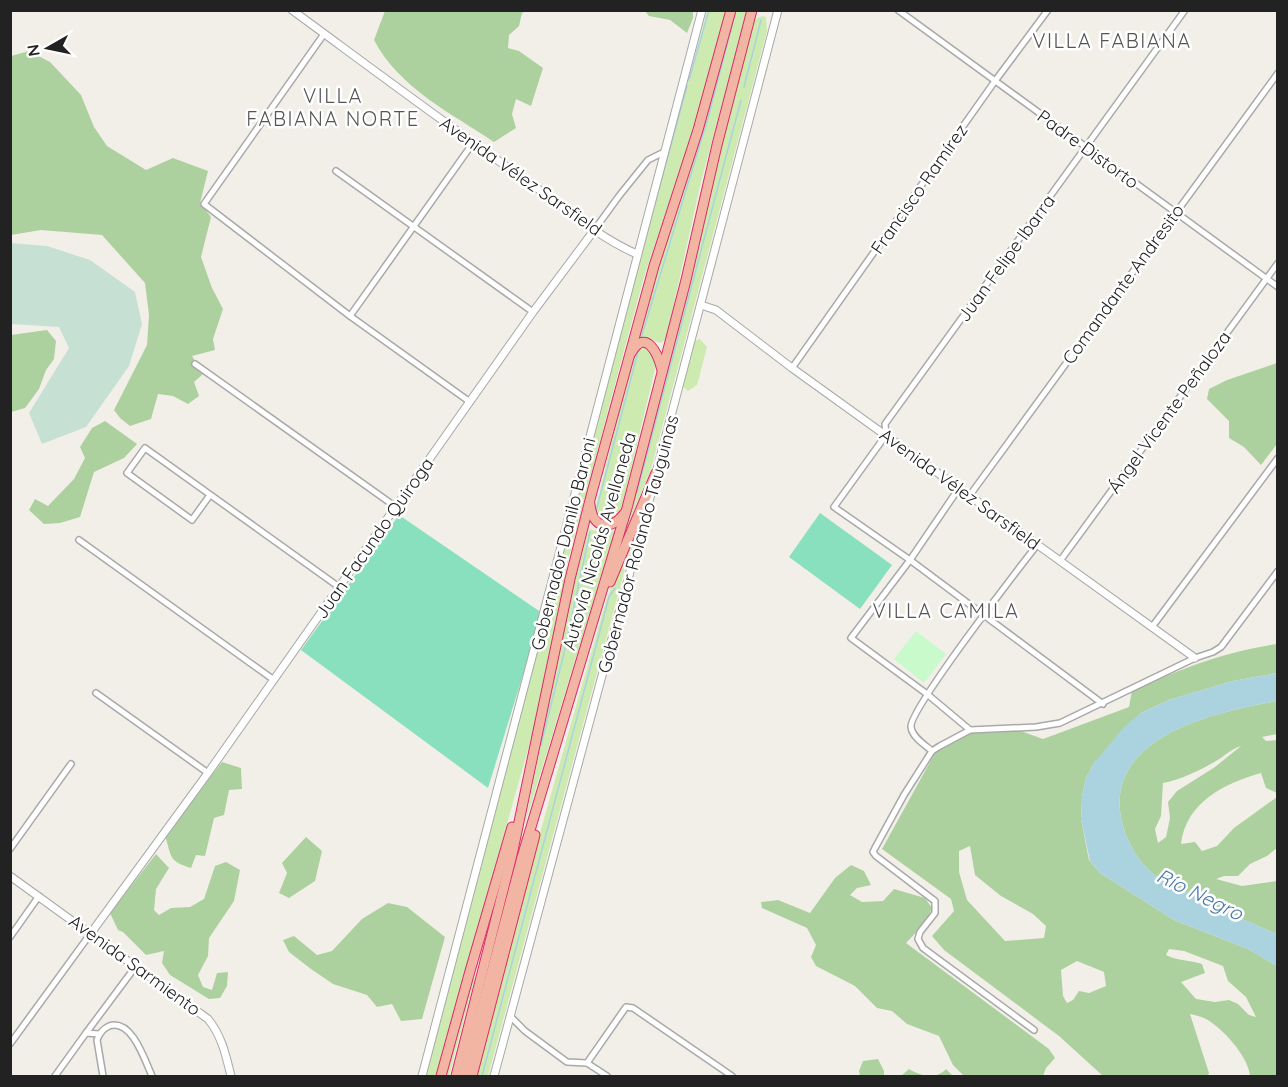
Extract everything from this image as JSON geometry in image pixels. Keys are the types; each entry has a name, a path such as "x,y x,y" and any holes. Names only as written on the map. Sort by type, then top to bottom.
{"highway":[{"name":"Autovía Nicolás Avellaneda","path":"456,1077 512,855 570,579 591,496 654,266 698,130 731,10"},
{"name":"Autovía Nicolás Avellaneda","path":"464,1077 522,857 627,508 663,372 752,10"},
{"path":"627,360 634,347 646,344 656,351 663,372"},
{"path":"593,627 656,473"},
{"path":"591,496 592,516 601,525 607,526 615,523 627,508"},
{"path":"472,1077 554,751"},
{"path":"441,1077 529,770"}],"street":[{"name":"Avenida Vélez Sarsfield","path":"292,10 473,143 595,229 625,249 637,254"},
{"name":"Gobernador Danilo Baroni","path":"422,1077 702,10"},
{"name":"Gobernador Rolando Tauguinas","path":"494,1077 778,10"},
{"name":"Padre Distorto","path":"898,10 1278,287"},
{"name":"Francisco Ramírez","path":"792,368 995,81 1048,10"},
{"name":"Juan Felipe Ibarra","path":"910,560 834,507 886,435 885,424 1185,10"},
{"path":"324,34 204,204 350,316 470,402"},
{"name":"Comandante Andresito","path":"970,495 1278,73"},
{"path":"350,316 473,143"},
{"name":"Juan Facundo Quiroga","path":"91,933 208,773 533,312 648,160 664,152"},
{"path":"336,171 533,312"},
{"name":"Ángel Vicente Peñaloza","path":"1060,561 1278,263"},
{"name":"Avenida Vélez Sarsfield","path":"701,305 716,310 792,368 1195,658"},
{"path":"195,364 396,507"},
{"path":"210,495 192,519 127,473 145,448 339,587"},
{"path":"1152,627 1278,458"},
{"path":"959,488 910,560 851,638 927,694 970,730"},
{"path":"79,540 274,680"},
{"path":"932,752 913,734 911,722 927,694 1037,545"},
{"path":"910,560 1103,704"},
{"path":"1034,1030 923,948 918,939 920,932 935,913 935,901 876,856 873,852 874,848 932,752 970,730 1036,727 1060,723 1195,658 1214,652 1221,647 1278,571"},
{"path":"96,693 208,773"},
{"path":"10,849 71,764"},
{"name":"Avenida Sarmiento","path":"10,876 208,1018 221,1039 231,1077"},
{"path":"10,937 39,896"},
{"path":"10,1044 91,933"},
{"path":"55,1077 136,966"},
{"path":"587,1063 626,1007 633,1008 732,1077"},
{"path":"510,1016 525,1031 567,1062 587,1063 607,1077"},
{"path":"86,1033 99,1034 110,1026 123,1027 130,1032 152,1077"},
{"path":"99,1034 97,1048 103,1077"}],"green space":[{"path":"385,11 527,11 522,13 519,26 509,35 508,48 519,51 543,68 531,106 516,99 512,114 516,128 494,142 412,86 397,72 374,40"},
{"path":"645,11 693,11 693,18 687,33 670,20 649,16"},
{"path":"707,11 726,11 696,122 644,277 569,557 534,728 436,1076 425,1076 625,317"},
{"path":"736,11 747,11 701,182 666,339 661,343 646,339 637,343 666,242 701,135"},
{"path":"766,17 767,31 651,469 622,539 753,25 757,18"},
{"path":"29,51 50,62 81,95 94,127 107,146 146,170 173,158 208,171 200,203 211,217 201,257 212,288 223,309 213,339 215,350 192,356 203,374 194,382 199,396 188,404 173,396 158,394 151,419 130,426 114,410 147,345 149,315 145,283 102,235 41,230 11,235 11,56"},
{"path":"10,243 47,246 90,260 135,292 142,324 129,366 86,427 42,444 29,413 69,348 59,327 11,324"},
{"path":"47,330 56,341 54,359 46,370 39,389 25,408 11,412 11,335"},
{"path":"700,339 707,347 697,385 688,391 682,386 694,341"},
{"path":"649,348 657,361 620,514 608,523 598,518 595,510 632,359 637,351"},
{"path":"1277,363 1277,444 1261,465 1244,447 1229,438 1229,421 1207,399 1209,389 1227,380"},
{"path":"105,421 137,444 124,458 94,472 80,517 60,523 44,524 29,510 35,499 48,506 74,479 85,458 80,447 92,428"},
{"path":"645,495 488,1076 476,1076 541,829 606,601"},
{"path":"820,513 892,565 860,609 789,557"},
{"path":"399,515 542,613 488,788 301,650"},
{"path":"589,529 603,533 615,530 525,824 573,581"},
{"path":"916,631 946,654 924,683 894,659"},
{"path":"1277,644 1277,673 1233,681 1169,700 1141,713 1094,763 1086,778 1081,819 1089,860 1100,873 1174,920 1248,949 1277,966 1277,1076 1250,1076 1245,1060 1226,1035 1211,1022 1190,1014 1208,1076 1103,1076 1059,1036 944,950 932,936 954,911 951,899 882,849 935,753 971,733 1015,729 1043,739 1129,707 1132,690 1203,662 1257,647","holes":["970,846 975,875 1001,896 1033,914 1046,926 1044,938 1005,941 967,900 959,872 959,851","1169,949 1184,951 1223,966 1228,981 1246,997 1256,1017 1249,1015 1238,1004 1229,1000 1215,1002 1196,999 1181,982 1205,973 1202,964 1166,955","1077,961 1104,972 1106,986 1089,993 1079,991 1073,1000 1067,1003 1063,996 1061,970"]},
{"path":"1277,701 1277,734 1262,737 1266,741 1277,740 1277,793 1266,788 1261,773 1234,782 1209,796 1199,806 1184,829 1181,844 1195,842 1202,851 1217,846 1234,828 1277,797 1277,848 1250,864 1238,876 1224,876 1216,879 1242,886 1277,881 1277,934 1208,903 1153,874 1131,846 1120,811 1122,784 1133,762 1151,745 1174,730 1228,711","holes":["1241,746 1215,767 1177,791 1168,802 1170,818 1166,837 1158,843 1155,829 1161,816 1163,783 1197,771"]},
{"path":"222,762 241,768 242,789 229,790 224,815 214,818 205,856 196,855 191,868 178,863 172,857 165,836"},
{"path":"306,837 322,851 315,881 289,898 279,893 287,873 282,863"},
{"path":"156,854 169,868 156,889 154,910 159,915 171,908 190,907 204,899 215,866 226,862 240,870 234,901 209,938 208,956 198,975 203,987 212,990 217,973 228,972 227,986 220,998 209,999 170,975 162,963 164,951 146,955 123,932 118,930 110,913"},
{"path":"851,865 864,871 871,885 857,888 850,895 862,902 883,901 894,889 925,898 932,908 926,922 906,943 1049,1049 1055,1058 1046,1068 1043,1076 964,1076 953,1065 939,1036 907,1024 892,1011 877,1008 855,986 816,966 811,957 816,945 807,928 762,908 761,902 778,900 810,913 835,878"},
{"path":"388,903 407,907 445,937 422,1019 401,1021 392,1004 377,1007 367,995 333,984 289,952 283,940 294,936 317,955 332,951 362,919"},
{"path":"472,977 475,978 449,1076 444,1076"},
{"path":"878,1059 884,1076 860,1076 859,1071 863,1061"},
{"path":"909,1069 928,1076 901,1076"},
{"path":"946,1069 953,1076 933,1076 938,1075"}],"water":[{"path":"1277,673 1277,701 1228,711 1201,720 1175,730 1151,745 1133,762 1122,784 1120,811 1131,846 1153,874 1169,884 1277,934 1277,966 1248,949 1174,920 1100,873 1090,861 1081,819 1086,778 1094,763 1125,726 1141,713 1169,700 1233,681"}],"waterway":[{"path":"689,80 709,10"},
{"path":"641,338 708,118 736,10"},
{"path":"744,87 761,20"},
{"path":"648,229 687,86"},
{"path":"637,492 741,100"},
{"path":"596,511 638,352"},
{"path":"541,745 590,532"},
{"path":"482,1076 609,597 615,588"}],"district":[{"name":"VILLA FABIANA","path":"1112,40"},
{"name":"VILLA FABIANA NORTE","path":"333,106"},
{"name":"VILLA CAMILA","path":"946,610"}],"water label":[{"name":"Río Negro","path":"1200,894"}]}
